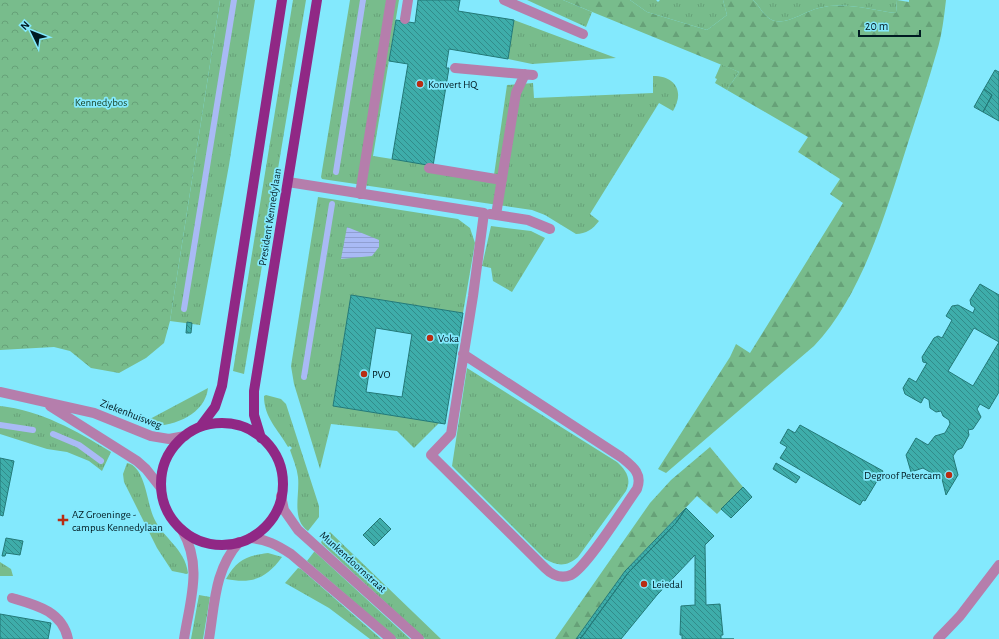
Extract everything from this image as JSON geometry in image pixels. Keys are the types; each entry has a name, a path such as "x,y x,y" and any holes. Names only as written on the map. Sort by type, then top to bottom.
{"main road":[{"name":"President Kennedylaan","path":"200,428 215,407 222,386 282,0"},
{"name":"President Kennedylaan","path":"261,438 254,414 254,391 317,0"},
{"name":"President Kennedylaan","path":"217,424 235,425 251,431 269,446 278,461 282,478 281,496 272,518 260,531 250,538 227,544 209,543 192,537 182,530 168,512 161,488 161,476 166,459 176,444 185,436 200,428 217,424"}],"street":[{"path":"360,194 391,0"},
{"path":"405,19 408,0"},
{"path":"504,0 583,34"},
{"path":"455,68 529,74 516,93 496,215"},
{"path":"429,168 502,180"},
{"path":"288,182 528,220 550,229"},
{"path":"463,354 622,457 638,473 639,481 637,489 585,563 570,575 558,576 545,568 431,455 451,434 463,354 473,296 484,213"},
{"name":"Ziekenhuisweg","path":"0,392 94,413 151,436 169,439 185,436"},
{"name":"Ziekenhuisweg","path":"45,403 137,461 161,488"},
{"name":"Munkendoornstraat","path":"281,496 284,510 298,530 419,639"},
{"name":"President Kennedylaan","path":"182,530 192,551 194,563 194,578 184,639"},
{"path":"250,538 263,539 276,544 291,554 391,639"},
{"path":"209,639 218,582 225,561 239,542"},
{"path":"938,639 960,616 999,565"},
{"path":"12,598 40,606 52,613 61,623 68,639"}],"green space":[{"name":"Kennedybos","path":"0,0 220,0 170,321 164,343 146,358 119,373 91,368 70,351 54,347 0,350"},
{"path":"220,0 255,0 229,165 200,325 170,321"},
{"path":"293,0 306,0 244,374 233,371"},
{"path":"350,0 399,0 373,156 494,175 507,85 533,83 534,98 653,93 653,76 667,79 676,86 678,97 676,104 673,111 659,103 590,214 599,221 592,229 583,233 576,234 545,215 532,210 322,179 321,177"},
{"path":"527,0 563,0 592,12 586,27"},
{"path":"563,0 630,0 647,12 707,30 727,15 723,0 753,0 766,16 772,20 783,21 828,6 838,5 858,7 896,13 897,0 909,2 909,0 946,0 939,45 890,198 871,252 846,303 831,326 814,346 666,473 658,469 730,357 736,344 750,353 843,203 830,194 840,179 798,152 808,137 727,90 739,72"},
{"path":"630,0 656,0 658,2 660,0 723,0 727,15 707,30 647,12"},
{"path":"753,0 897,0 896,13 838,5 819,8 789,20 777,21 766,16"},
{"path":"514,20 616,58 532,64 508,59"},
{"path":"721,64 739,72 727,90 715,83 717,79 715,78"},
{"path":"318,197 458,219 470,228 475,243 463,313 351,295 333,406 439,423 414,448 397,431 331,424 320,469 294,384 291,366"},
{"path":"491,226 531,231 545,238 512,292 493,281 491,268 482,266"},
{"path":"467,368 617,462 627,475 628,487 626,491 578,557 570,563 558,564 545,559 452,466"},
{"path":"208,388 206,397 201,405 186,418 168,424 149,426 148,420"},
{"path":"266,395 281,399 286,404 319,506 319,517 308,531 303,526 298,513 298,477 290,450 292,448 290,446 288,447 266,411 264,396"},
{"path":"0,406 15,408 44,417 71,429 111,452 102,471 89,461 67,452 47,449 0,434"},
{"path":"710,447 743,487 717,514 697,496 625,571 576,639 555,639 650,503 671,480"},
{"path":"127,463 133,466 142,477 153,516 162,531 183,557 186,564 187,574 172,571 157,548 124,482 123,474"},
{"path":"330,532 441,639 425,639 322,544 321,542"},
{"path":"314,552 410,639 397,639 307,561"},
{"path":"268,553 282,557 264,575 251,580 243,581 226,579 238,563 254,556"},
{"path":"0,562 11,569 13,576 0,576"},
{"path":"298,568 381,639 370,639 329,608 285,583"},
{"path":"199,595 210,597 203,639 191,639"}],"water":[{"path":"347,227 379,240 379,247 372,256 341,259"}],"building":[{"path":"418,0 460,0 458,11 514,20 508,59 449,49 446,68 449,68 433,166 392,159 408,64 389,61 396,20 415,23"},
{"path":"995,70 999,72 999,121 983,112 992,95 984,89"},
{"path":"984,89 992,95 983,112 974,107"},
{"path":"980,284 999,295 999,342 999,392 989,409 980,404 977,409 981,417 973,429 968,430 969,435 962,448 957,450 953,456 958,475 946,495 942,479 923,468 911,472 906,455 916,438 928,445 935,436 945,433 950,424 949,420 943,416 941,411 936,412 930,408 929,400 924,397 921,403 905,394 903,388 909,378 916,382 927,363 923,362 922,357 934,338 938,336 942,338 952,320 946,316 952,306 958,305 973,313 975,308 971,305 970,300","holes":["974,328 999,342 973,386 948,371"]},
{"path":"351,295 463,313 445,424 333,406","holes":["376,328 412,334 402,397 366,392"]},
{"path":"187,322 192,323 191,333 186,333"},
{"path":"800,425 883,471 865,501 863,500 860,505 780,458 787,447 780,443 788,429 795,433"},
{"path":"0,458 14,461 3,516 0,515"},
{"path":"776,463 800,477 796,483 773,469"},
{"path":"743,487 752,497 731,518 721,509"},
{"name":"Leiedal","path":"686,508 714,536 705,545 706,605 720,604 723,635 721,635 721,639 682,639 682,635 680,635 681,606 695,605 695,555 657,595 621,639 580,639 628,573 676,523"},
{"path":"686,508 676,523 628,573 582,637 576,639 625,571"},
{"path":"380,518 391,529 374,546 363,535"},
{"path":"6,538 23,541 20,555 6,553 5,556 2,556"},
{"path":"0,614 51,623 48,639 0,639"}],"waterway":[{"path":"184,309 234,0"},
{"path":"336,172 363,0"},
{"path":"304,377 332,204"},
{"path":"0,425 33,430"},
{"path":"53,434 79,445 101,461"}],"place":[{"name":"Konvert HQ","path":"420,84"},
{"name":"Voka","path":"430,338"},
{"name":"PVO","path":"364,374"},
{"name":"Degroof Petercam","path":"949,475"},
{"name":"AZ Groeninge - campus Kennedylaan","path":"63,520"},
{"name":"Leiedal","path":"644,584"}]}
